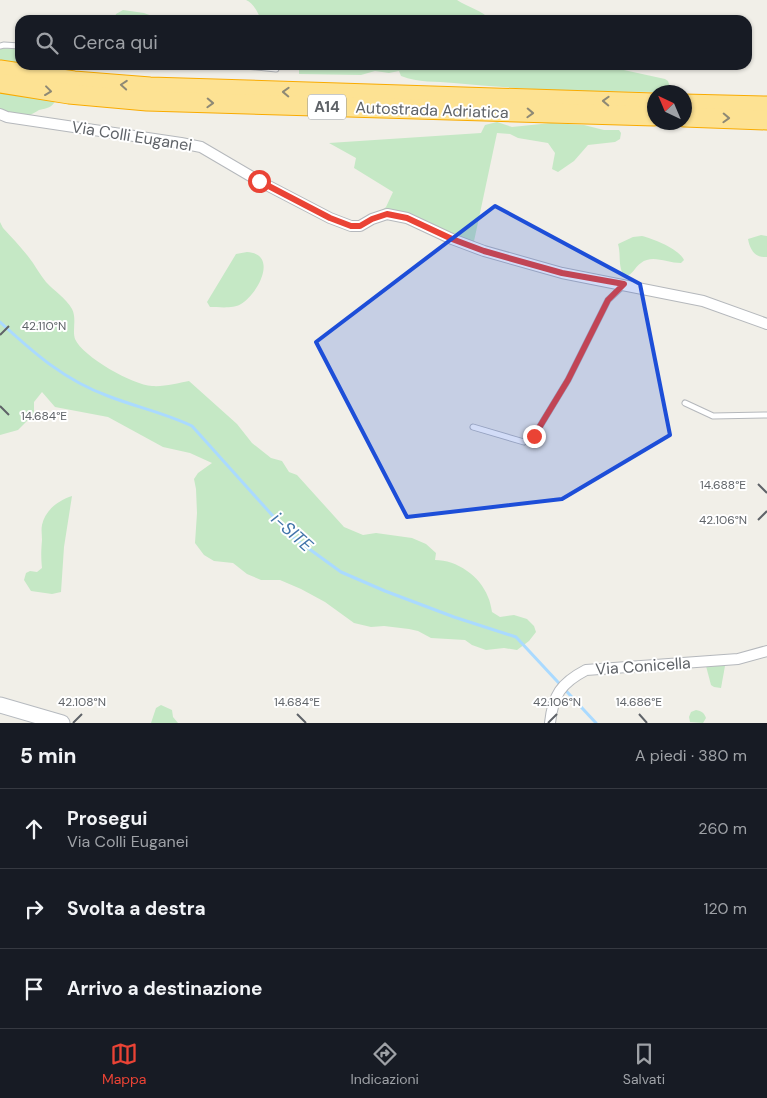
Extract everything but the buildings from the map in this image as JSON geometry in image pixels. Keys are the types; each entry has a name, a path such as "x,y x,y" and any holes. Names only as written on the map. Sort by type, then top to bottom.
{"highway":[{"name":"Autostrada Adriatica","path":"0,70 74,81 150,87 647,103"},
{"name":"Autostrada Adriatica","path":"0,83 69,94 147,101 647,116"},
{"path":"692,104 767,106"},
{"path":"692,117 767,120"}],"main road":[{"path":"0,705 62,723"}],"street":[{"name":"Via Colli Euganei","path":"0,114 8,117 200,147 330,218 351,226 360,226 372,219 387,214 407,218 452,239 484,251 562,273 703,301 767,324"},
{"name":"Via Conicella","path":"550,723 552,704 558,692 575,676 586,670 738,659 767,651"}],"lane":[{"path":"0,46 15,46"},
{"path":"473,427 524,442 534,436 568,380 608,300 624,284"},
{"path":"685,402 713,416 767,415"}],"highlighted area":[{"path":"495,206 640,284 670,435 562,499 407,517 316,342"}],"green space":[{"path":"246,0 457,0 485,15 258,15 251,3"},
{"path":"123,10 149,15 116,15"},
{"path":"0,48 15,49 15,62 0,60"},
{"path":"299,70 624,70 665,79 669,85 647,85 647,92 585,91 421,81 401,76 399,71 389,73 375,71 361,75 299,74"},
{"path":"0,90 56,100 49,107 28,116 21,116 0,110"},
{"path":"497,122 512,127 551,123 584,125 604,130 619,130 621,133 620,139 615,142 588,145 574,161 558,172 552,169 555,153 548,143 518,138 510,134 497,133 473,246 406,213 394,210 381,211 386,207 393,192 354,168 356,158 329,143 481,133 485,125"},
{"path":"0,222 3,228 30,258 46,282 72,309 75,339 98,362 133,381 152,386 171,385 189,381 237,424 252,443 271,458 282,461 289,472 297,475 344,527 363,535 376,533 412,538 426,544 436,553 435,560 459,566 474,576 484,589 492,612 500,617 514,615 527,619 534,626 536,632 529,641 517,650 504,648 486,650 472,645 465,640 431,638 418,631 409,629 384,626 371,627 354,623 325,602 301,589 280,580 261,580 247,574 233,563 214,561 204,555 195,543 197,513 194,479 198,473 212,463 190,453 163,447 108,417 55,407 42,392 34,402 34,414 18,430 0,435"},
{"path":"761,235 767,236 767,257 756,255 749,243 748,239"},
{"path":"642,236 672,248 684,260 681,263 676,263 645,260 629,275 623,274 618,244 633,237"},
{"path":"247,252 257,254 262,260 264,267 259,284 254,292 238,306 210,307 207,302 236,254"},
{"path":"72,496 64,547 61,592 52,594 31,591 24,580 26,573 30,571 37,572 42,568 42,525 46,515 53,506"},
{"path":"706,666 725,666 721,688 711,685"},
{"path":"161,705 172,710 173,717 178,723 151,723 156,708"},
{"path":"696,710 704,714 706,718 703,723 690,722 691,712"}],"waterway":[{"name":"i-SITE","path":"0,322 50,365 77,382 108,396 192,426 290,535 341,572 454,617 516,637 596,723"}],"route":[{"path":"259,181 330,218 351,226 360,226 372,219 387,214 407,218 452,239 484,251 562,273 624,284 608,300 568,380 534,436"}]}
